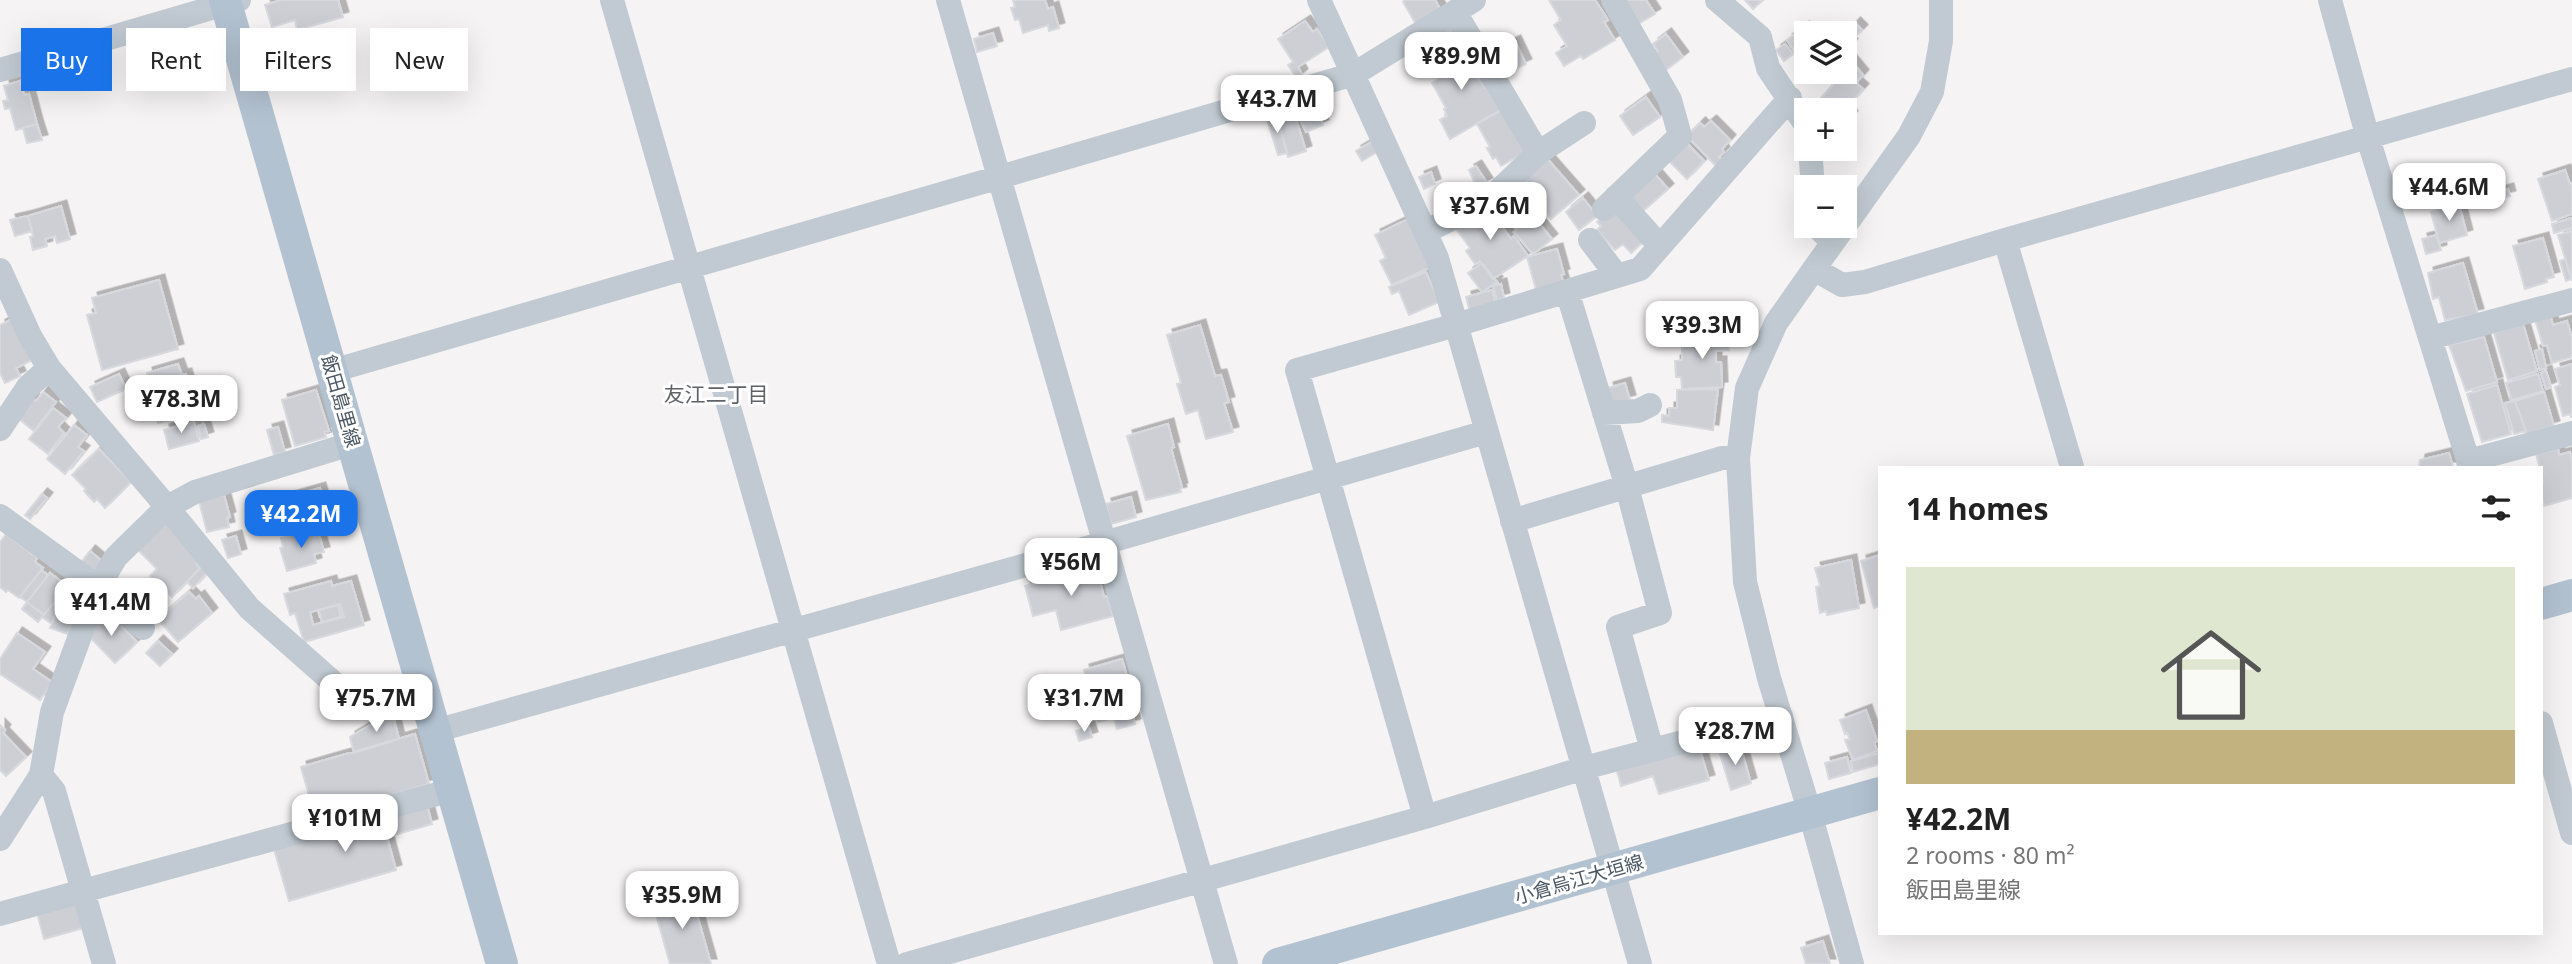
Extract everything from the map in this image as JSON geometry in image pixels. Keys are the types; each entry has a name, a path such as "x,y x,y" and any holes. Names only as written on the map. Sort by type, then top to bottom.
{"main road":[{"name":"飯田島里線","path":"230,1 332,371 502,964"},
{"path":"2543,603 2572,595"},
{"name":"小倉烏江大垣線","path":"1278,964 1878,794"}],"street":[{"path":"612,0 889,964"},
{"path":"948,0 1226,964"},
{"path":"1319,0 1437,258 1640,964"},
{"path":"1613,0 1670,100 1681,136 1610,203 1660,246"},
{"path":"1717,0 1760,37 1768,68 1794,105"},
{"path":"1857,196 1909,135 1932,92 1941,41 1941,0"},
{"path":"2330,0 2368,138 2469,464 2572,433"},
{"path":"0,70 230,1"},
{"path":"332,371 1354,74 1465,6 1538,153"},
{"path":"1814,269 1842,285 1865,282 2572,79"},
{"path":"1425,817 1297,370 1640,269 1790,98"},
{"path":"1425,232 1489,200 1538,153 1584,122"},
{"path":"1823,238 1814,269 1776,323 1747,388 1738,458 1745,582 1852,964"},
{"path":"1590,240 1617,276"},
{"path":"2005,240 2072,466"},
{"path":"0,270 30,336 49,368 249,608 337,685 386,703 425,694"},
{"path":"1567,291 1627,487 1660,613 1618,627 1652,750"},
{"path":"2430,338 2572,300"},
{"path":"0,429 28,387 49,368"},
{"path":"1604,413 1638,411 1650,405"},
{"path":"435,731 1104,543 1486,432"},
{"path":"0,839 41,775 52,712 98,587 116,557 167,507 195,492 354,443"},
{"path":"1512,522 1722,458 1738,458"},
{"path":"0,516 98,587 143,628"},
{"path":"907,964 1425,817 1584,768 1781,716"},
{"path":"2543,730 2572,833"},
{"path":"41,775 54,791 104,964"},
{"path":"0,914 452,790"}],"building":[{"path":"281,0 338,0 343,17 304,28 297,28 295,20 272,27 265,5"},
{"path":"1013,0 1045,0 1048,9 1053,7 1059,28 1049,31 1048,25 1023,33 1019,19 1015,20 1011,8 1015,7"},
{"path":"1435,0 1440,9 1416,24 1403,2"},
{"path":"1549,0 1595,0 1608,20 1604,22 1615,40 1583,59 1581,56 1564,66 1556,53 1567,46 1554,25 1561,20"},
{"path":"1619,0 1646,0 1655,14 1635,26"},
{"path":"1745,0 1763,0 1753,9"},
{"path":"1305,21 1313,32 1317,29 1329,47 1298,67 1302,74 1297,78 1288,65 1293,62 1278,39"},
{"path":"1451,23 1460,38 1438,52 1429,37"},
{"path":"993,33 997,46 977,52 974,39"},
{"path":"1666,34 1683,57 1662,73 1650,56 1658,51 1653,44"},
{"path":"1794,35 1794,50 1787,40"},
{"path":"1515,41 1526,64 1508,73 1496,50"},
{"path":"1458,43 1500,110 1450,139 1440,120 1447,116 1444,109 1446,108 1432,83 1438,79 1427,61"},
{"path":"1785,44 1793,54 1784,61 1776,50"},
{"path":"1857,68 1863,75 1857,82"},
{"path":"20,81 21,91 24,95 29,94 37,124 16,130 10,108 5,109 3,101 8,100 4,86"},
{"path":"1833,84 1857,84 1863,89 1855,98 1821,98"},
{"path":"1646,97 1660,117 1633,135 1620,116"},
{"path":"1313,99 1323,125 1306,132 1295,108"},
{"path":"1292,106 1306,151 1288,157 1275,111"},
{"path":"1504,109 1527,151 1501,166 1496,157 1493,159 1487,148 1490,147 1477,124"},
{"path":"1277,116 1287,153 1278,155 1267,119"},
{"path":"1711,121 1730,140 1722,149 1724,152 1719,157 1723,161 1717,167 1687,136 1700,123 1704,127"},
{"path":"37,124 42,140 27,143 23,128"},
{"path":"1684,140 1704,161 1687,179 1666,158"},
{"path":"1373,141 1379,151 1362,161 1356,151"},
{"path":"1543,154 1579,195 1551,219 1516,178"},
{"path":"1476,166 1487,183 1477,188 1469,170"},
{"path":"2565,170 2570,184 2572,183 2572,214 2552,221 2538,179"},
{"path":"1431,172 1435,184 1424,189 1419,177"},
{"path":"1655,174 1668,189 1641,213 1625,197"},
{"path":"2508,189 2510,196 2496,199 2494,193"},
{"path":"1583,198 1597,216 1579,230 1566,212"},
{"path":"1486,204 1511,239 1514,236 1528,256 1493,279 1480,261 1475,264 1466,251 1470,248 1454,226"},
{"path":"2459,204 2467,235 2439,243 2431,212"},
{"path":"1616,205 1647,238 1631,253 1623,244 1615,250 1597,230 1601,226 1597,222"},
{"path":"61,206 70,239 57,243 55,236 45,239 47,246 33,250 28,216"},
{"path":"28,216 32,231 15,236 10,220"},
{"path":"1533,216 1552,239 1533,254 1514,232"},
{"path":"1410,218 1431,267 1392,285 1380,261 1386,258 1375,235"},
{"path":"2572,218 2572,228 2554,233 2552,224"},
{"path":"2572,231 2572,281 2558,235"},
{"path":"2437,235 2441,250 2426,254 2422,239"},
{"path":"2543,238 2554,277 2525,289 2513,246"},
{"path":"1557,249 1564,285 1537,293 1527,257"},
{"path":"2565,259 2571,279 2566,281 2560,261"},
{"path":"1482,263 1497,282 1482,292 1468,273"},
{"path":"2463,263 2478,314 2445,320 2439,297 2433,299 2428,273"},
{"path":"1426,272 1439,302 1409,315 1399,291 1392,294 1389,287"},
{"path":"159,280 178,349 102,370 87,315 96,313 92,298"},
{"path":"1501,284 1504,298 1497,300 1493,286"},
{"path":"1492,290 1496,305 1470,312 1466,297"},
{"path":"2549,311 2553,325 2567,321 2572,338 2572,357 2552,363 2547,345 2543,346 2534,316"},
{"path":"14,318 34,359 16,368 20,376 5,383 0,373 0,325"},
{"path":"2523,324 2537,371 2508,380 2494,333"},
{"path":"1200,325 1215,376 1221,375 1229,402 1224,403 1233,432 1206,439 1198,410 1186,414 1177,384 1181,383 1167,335"},
{"path":"1728,328 1729,350 1716,351 1716,362 1721,362 1722,387 1682,389 1681,377 1676,377 1675,361 1682,360 1682,339 1712,338 1711,329"},
{"path":"2484,337 2497,382 2466,391 2449,345"},
{"path":"2542,349 2546,368 2540,370 2535,351"},
{"path":"178,364 182,375 186,374 194,402 189,403 192,415 158,423 147,373"},
{"path":"2572,364 2571,417 2570,414 2563,416 2555,387 2560,385 2555,369"},
{"path":"2546,371 2551,387 2546,389 2541,373"},
{"path":"119,374 126,389 97,402 90,387"},
{"path":"2538,374 2543,391 2512,400 2506,383"},
{"path":"1625,383 1630,400 1613,405 1608,388"},
{"path":"2497,385 2511,434 2482,442 2467,394"},
{"path":"1718,389 1713,430 1662,422 1662,415 1669,416 1669,408 1677,408 1677,390"},
{"path":"316,390 329,431 324,432 326,437 295,446 282,400"},
{"path":"43,392 56,402 34,431 18,418 33,399 36,401"},
{"path":"2544,392 2554,426 2527,434 2515,401"},
{"path":"2515,401 2526,431 2514,434 2505,403"},
{"path":"53,408 66,418 58,427 64,433 48,454 29,439"},
{"path":"194,422 199,441 169,449 164,430"},
{"path":"204,424 208,437 201,439 198,426"},
{"path":"1168,424 1181,492 1146,500 1127,436"},
{"path":"74,425 87,435 78,447 84,451 65,474 47,459"},
{"path":"278,427 285,452 274,455 267,430"},
{"path":"99,449 131,482 105,508 97,499 94,502 72,475"},
{"path":"2558,449 2559,455 2570,452 2572,498 2544,506 2543,466 2539,466 2536,454"},
{"path":"2449,453 2453,466 2419,466 2420,460"},
{"path":"320,488 327,512 296,522 289,497"},
{"path":"42,494 47,498 30,519 25,515"},
{"path":"224,495 230,517 227,518 229,527 207,532 199,501"},
{"path":"1131,497 1136,517 1111,524 1106,504"},
{"path":"165,521 200,560 196,564 200,568 172,597 150,576 157,569 138,550"},
{"path":"310,530 310,534 318,531 324,552 314,554 316,563 287,571 280,548 283,547 281,538"},
{"path":"6,534 37,558 35,562 43,568 19,598 0,587 0,542"},
{"path":"236,536 241,554 228,558 222,540"},
{"path":"90,551 102,561 91,574 79,565"},
{"path":"1878,556 1878,607 1874,608 1861,561"},
{"path":"1851,560 1859,608 1827,615 1826,611 1820,613 1816,587 1820,586 1815,568"},
{"path":"199,561 209,571 193,588 187,582 200,568 196,564"},
{"path":"1096,566 1104,597 1107,596 1113,616 1061,630 1056,610 1033,616 1025,586"},
{"path":"41,570 48,575 27,602 20,597"},
{"path":"50,573 67,586 44,615 27,602"},
{"path":"70,581 80,586 76,598 80,599 68,634 50,628"},
{"path":"331,581 332,586 351,581 364,625 304,642 295,613 290,615 284,594","holes":["340,604 344,617 313,625 310,612"]},
{"path":"67,586 52,624 42,617 38,622 22,609 27,602 44,615"},
{"path":"189,592 196,599 199,596 212,613 178,642 158,619"},
{"path":"338,605 341,617 322,622 319,610"},
{"path":"107,612 137,642 115,663 86,633"},
{"path":"17,633 45,652 33,669 52,682 40,700 0,674 0,659"},
{"path":"158,641 172,654 160,666 146,653"},
{"path":"1122,659 1132,695 1128,696 1132,713 1098,722 1088,696 1091,695 1084,670"},
{"path":"1866,710 1877,741 1874,742 1877,751 1853,760 1845,740 1850,739 1840,720"},
{"path":"392,712 399,739 354,753 350,737"},
{"path":"1132,713 1135,724 1117,729 1114,718"},
{"path":"0,725 5,730 3,733 26,757 6,776 0,770"},
{"path":"1089,727 1092,737 1079,741 1076,731"},
{"path":"415,734 429,784 315,817 301,767"},
{"path":"1740,745 1751,783 1731,790 1719,751"},
{"path":"1699,747 1709,780 1659,794 1653,776 1621,786 1617,771"},
{"path":"1878,754 1878,765 1853,772 1851,761"},
{"path":"1847,757 1851,773 1829,779 1825,763"},
{"path":"427,805 432,824 387,837 396,870 289,901 274,849"},
{"path":"691,893 711,964 670,964 653,904"},
{"path":"75,903 83,928 44,939 37,913"},
{"path":"1823,941 1830,964 1806,964 1801,948"}],"district":[{"name":"友江二丁目","path":"716,395"}]}
